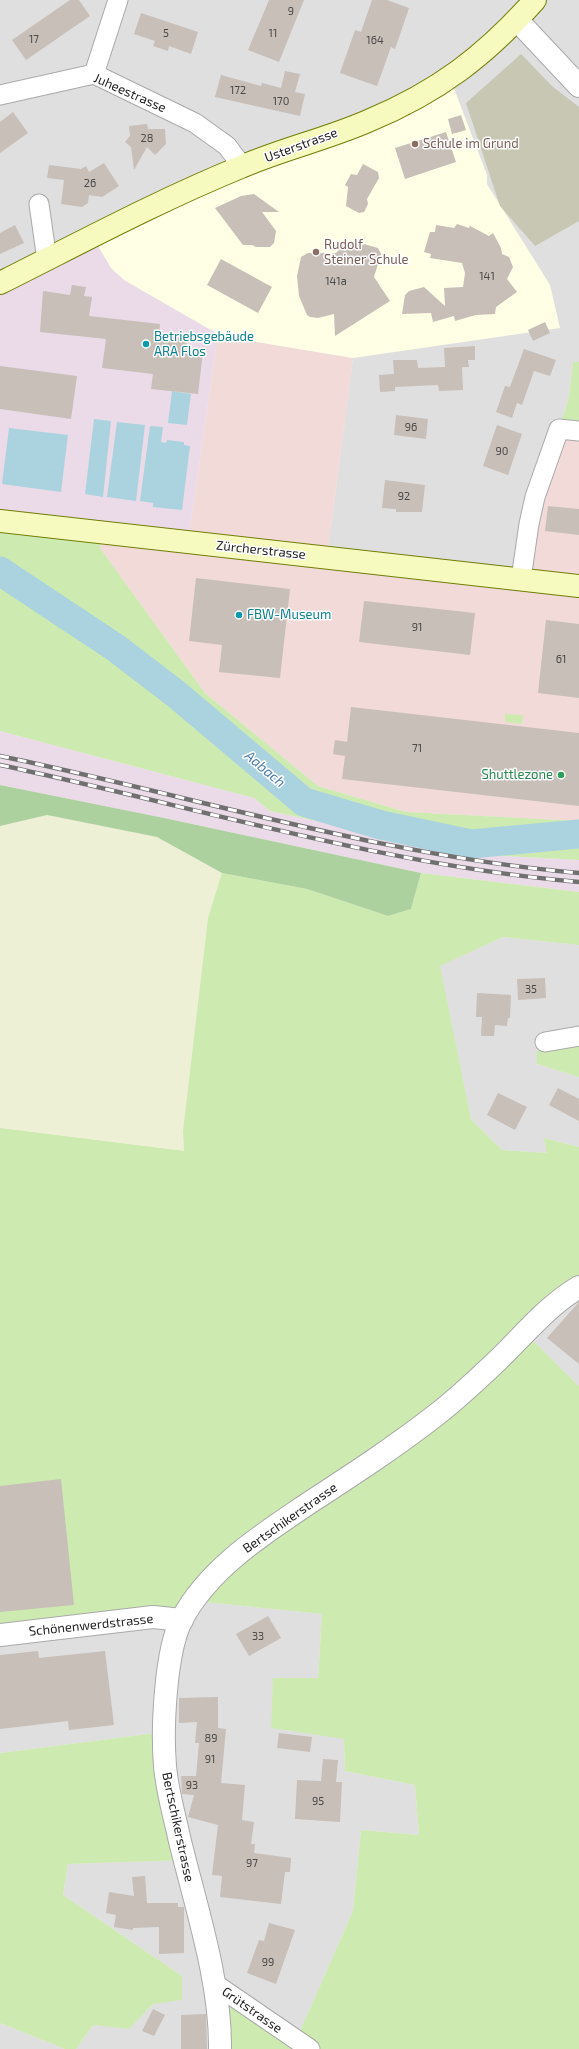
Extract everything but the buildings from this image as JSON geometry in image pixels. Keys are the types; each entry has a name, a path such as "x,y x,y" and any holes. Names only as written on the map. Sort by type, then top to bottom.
{"main road":[{"name":"Usterstrasse","path":"0,283 119,222 242,166 367,122 428,92 466,67 517,20 536,0"},
{"name":"Zürcherstrasse","path":"0,521 579,586"}],"street":[{"path":"94,74 118,0"},
{"path":"517,20 579,86"},
{"name":"Juheestrasse","path":"0,95 94,74 194,123 227,146 242,166"},
{"path":"39,204 47,260"},
{"path":"521,579 529,524 535,497 559,429 579,431"},
{"path":"545,1042 579,1036"},
{"name":"Bertschikerstrasse","path":"220,2049 220,2026 214,1984 171,1802 165,1768 164,1732 166,1693 173,1649 182,1620 221,1569 256,1539 408,1437 464,1392 548,1311 579,1287"},
{"name":"Schönenwerdstrasse","path":"0,1635 153,1617 182,1620"},
{"name":"Grütstrasse","path":"214,1984 310,2049"}],"shaded area":[{"path":"0,0 579,0 579,362 573,362 569,397 559,429 521,579 327,557 353,358 218,334 124,280 0,283"},
{"path":"521,54 553,87 579,107 579,221 535,246 500,206 466,103"},
{"name":"Rudolf Steiner Schule","path":"450,78 487,175 487,184 550,285 560,328 353,358 245,340 218,334 124,280 111,268 92,236"},
{"path":"92,236 124,280 218,334 188,542 0,521 0,283"},
{"path":"218,334 353,358 327,557 521,579 559,429 579,431 579,821 406,812 318,786 205,693 100,548 103,531 188,542"},
{"path":"0,731 254,798 270,811 470,854 579,860 579,892 421,873 164,818 0,785"},
{"path":"47,815 157,837 222,873 208,918 183,1131 184,1151 0,1128 0,826"},
{"path":"503,937 579,945 579,1036 537,1064 579,1077 579,1147 544,1138 548,1153 502,1150 471,1119 439,966"},
{"path":"579,1287 579,1386 525,1333"},
{"path":"195,1601 322,1614 318,1679 344,1739 345,1771 415,1785 419,1835 361,1830 353,1911 296,2040 220,2049 76,2049 93,2025 129,2028 182,1976 63,1895 68,1864 185,1860 164,1732 0,1753 0,1635"},
{"path":"0,2023 65,2049 0,2049"}],"green space":[{"path":"573,362 579,362 579,431 559,429 569,397"},
{"path":"0,521 103,531 100,548 205,693 318,786 406,812 579,821 579,860 470,854 270,811 254,798 0,731"},
{"path":"505,714 523,715 522,724 505,722"},
{"path":"0,785 164,818 421,873 411,909 388,916 307,889 222,873 157,837 47,815 0,826"},
{"path":"222,873 307,889 388,916 411,909 421,873 579,892 579,945 503,937 440,966 471,1119 502,1150 547,1153 544,1138 579,1147 579,1287 525,1333 579,1386 579,2049 220,2049 215,1984 296,2040 353,1911 361,1830 419,1835 415,1785 345,1771 344,1739 271,1728 273,1678 318,1678 322,1614 195,1601 182,1620 0,1635 0,1128 184,1151 183,1131 208,918"},
{"path":"579,1036 579,1077 537,1064 537,1051 545,1042"},
{"path":"164,1732 185,1860 68,1864 63,1895 182,1976 182,2000 153,2004 129,2029 93,2025 76,2049 65,2049 0,2023 0,1753"}],"water":[{"path":"172,391 191,394 187,425 168,423"},
{"path":"94,419 111,421 103,497 85,494"},
{"path":"117,422 145,425 136,501 107,497"},
{"path":"150,426 163,427 161,442 166,443 167,440 184,442 184,445 190,446 182,510 153,507 153,503 140,501"},
{"path":"9,428 68,435 61,492 2,484"}],"waterway":[{"name":"Aabach","path":"0,571 116,648 176,694 304,802 381,825 471,844 579,834"}],"railway":[{"path":"0,756 360,839 505,865 579,873"},
{"path":"0,765 360,848 505,874 579,882"}],"place":[{"name":"Schule im Grund","path":"415,144"},
{"name":"Rudolf Steiner Schule","path":"316,252"},
{"name":"Betriebsgebäude ARA Flos","path":"146,344"},
{"name":"FBW-Museum","path":"239,615"},
{"name":"Shuttlezone","path":"561,775"}]}
